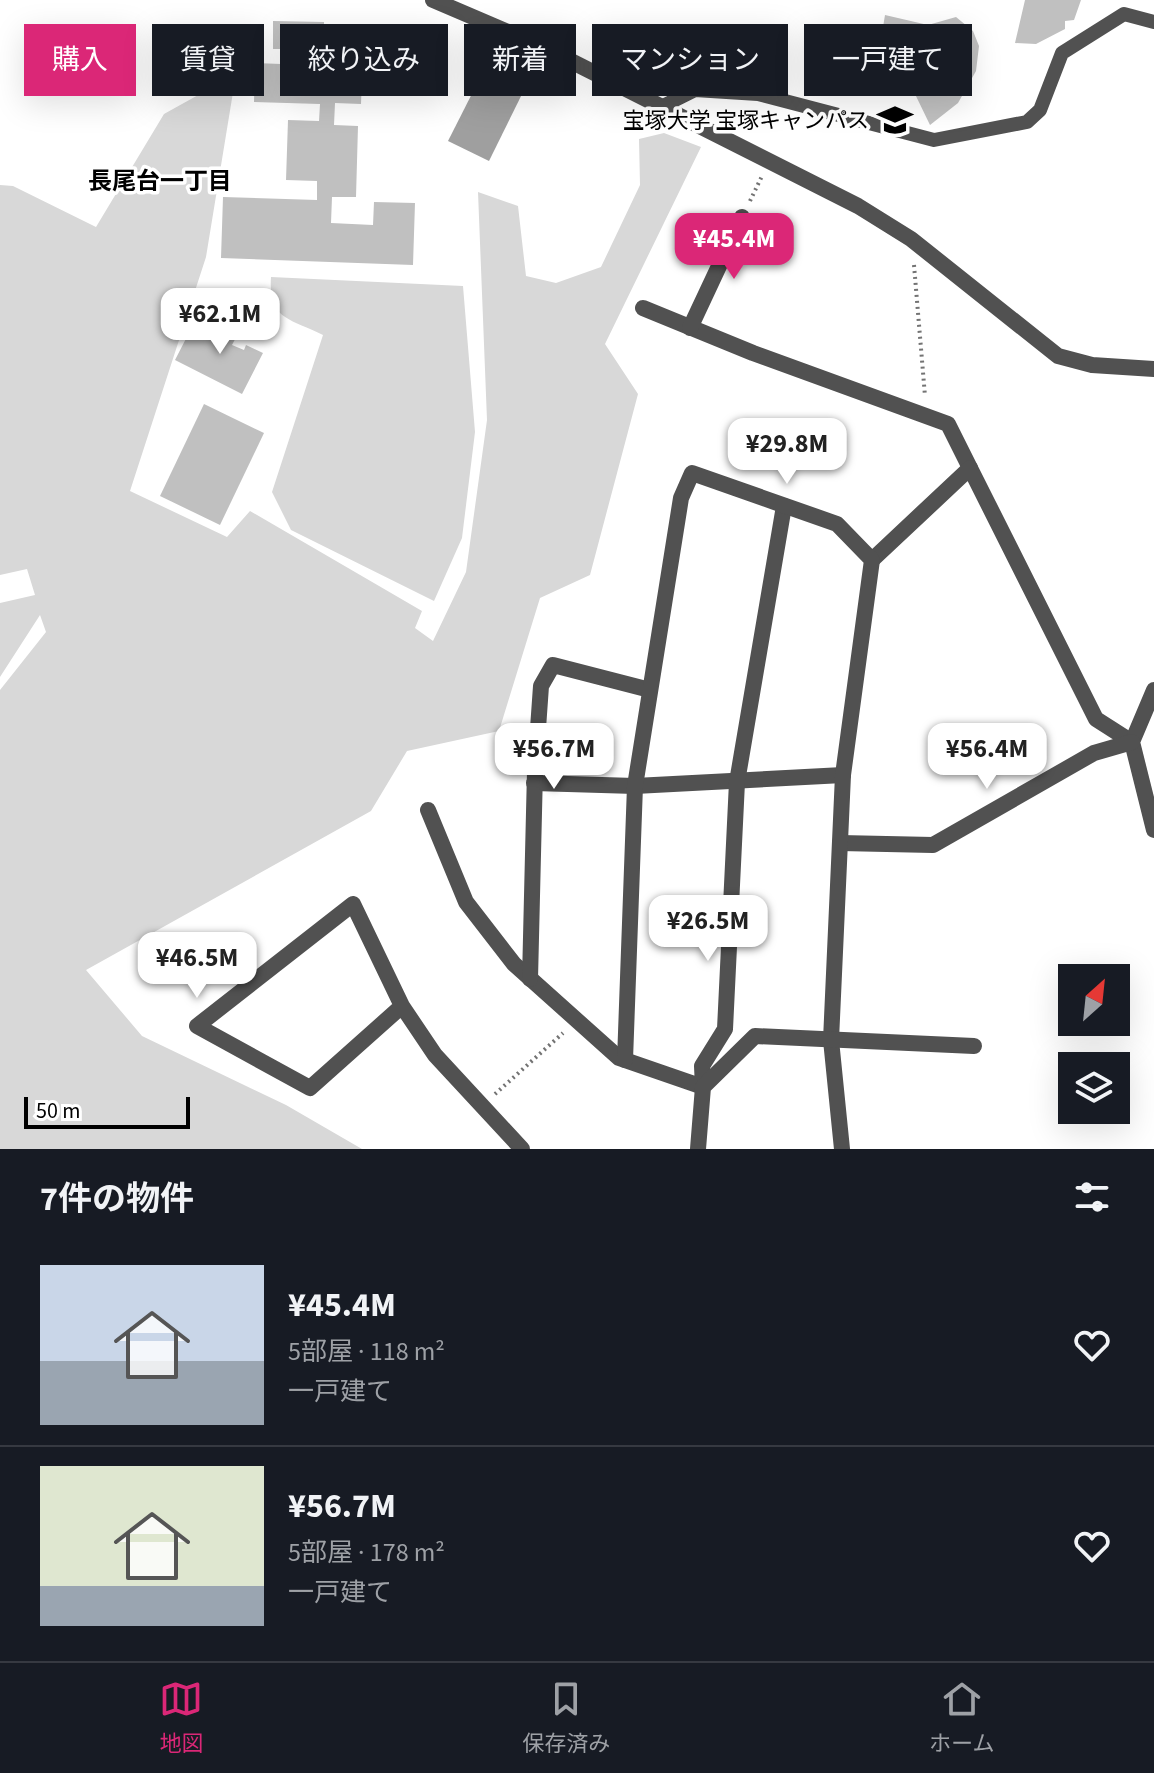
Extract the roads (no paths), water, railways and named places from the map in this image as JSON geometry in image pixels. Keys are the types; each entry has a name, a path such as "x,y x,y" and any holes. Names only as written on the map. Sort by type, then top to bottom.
{"street":[{"path":"433,0 543,47 858,206 911,239 1058,356 1092,365 1154,369"},
{"path":"690,328 742,217"},
{"path":"643,308 948,424 1096,719 1132,742"},
{"path":"842,1149 831,1040 843,775 872,560 970,468"},
{"path":"625,1060 635,786 681,498 692,473 837,524 872,560"},
{"path":"698,1149 702,1066 725,1029 737,782 784,506"},
{"path":"530,979 534,783 541,686 553,665 650,690"},
{"path":"1154,690 1132,742 1154,830"},
{"path":"840,843 933,845 1094,753 1132,742"},
{"path":"534,783 635,786 843,775"},
{"path":"428,810 466,902 514,964 625,1060 703,1087"},
{"path":"402,1006 310,1088 197,1026 353,904 402,1006 435,1055 522,1149"},
{"path":"703,1087 755,1036 974,1046"}],"lane":[{"path":"663,106 695,90 758,94 934,140 1027,122 1040,110 1062,53 1124,14 1154,22"}],"place":[{"name":"宝塚大学 宝塚キャンパス","path":"895,120"}],"district":[{"name":"長尾台一丁目","path":"160,181"}]}
